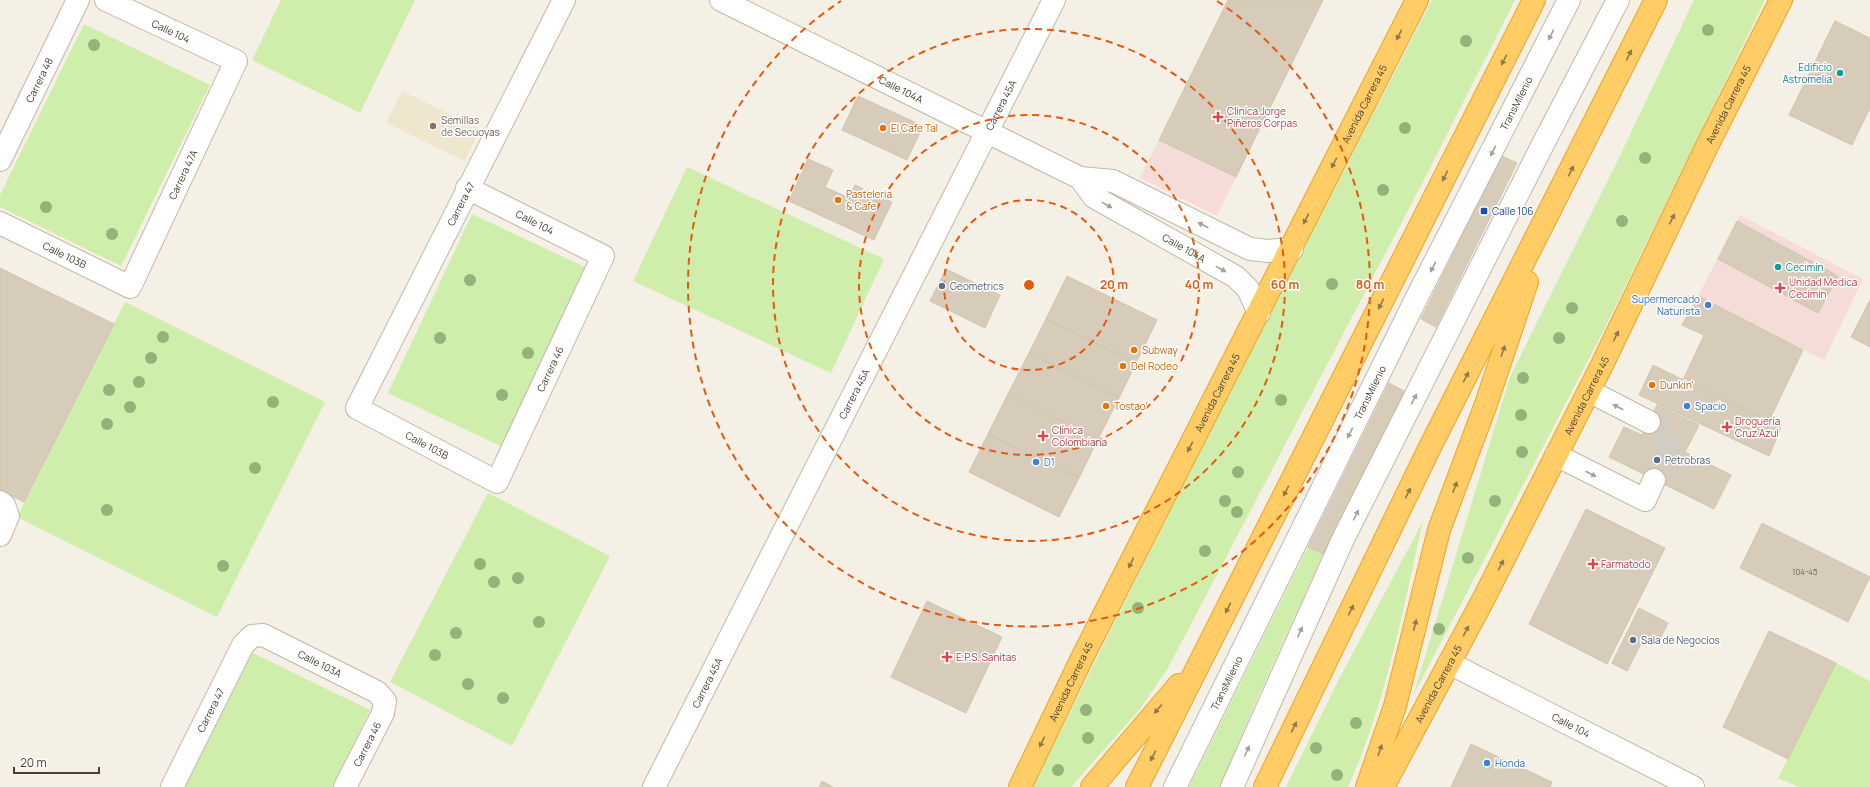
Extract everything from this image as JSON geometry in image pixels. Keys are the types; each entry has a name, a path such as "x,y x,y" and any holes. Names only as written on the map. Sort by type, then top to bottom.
{"highway":[{"name":"Avenida Carrera 45","path":"1020,787 1083,656 1259,313 1417,0"},
{"path":"1137,787 1534,0"},
{"path":"1265,787 1426,456 1656,0"},
{"name":"Avenida Carrera 45","path":"1383,787 1589,392 1708,144 1781,0"},
{"path":"1367,787 1395,706 1439,530 1486,404 1553,206"},
{"path":"1092,787 1202,658"}],"street":[{"name":"Carrera 48","path":"0,160 78,0"},
{"name":"Calle 104","path":"106,0 236,61"},
{"name":"Carrera 47","path":"357,408 467,188 564,0"},
{"name":"Calle 104A","path":"721,0 1080,178 1113,180 1250,249 1268,251 1292,248"},
{"name":"Carrera 45A","path":"654,787 1054,0"},
{"name":"TransMilenio","path":"1175,787 1414,304 1569,0"},
{"path":"1232,787 1344,537 1542,146 1618,0"},
{"name":"Carrera 47A","path":"130,287 236,61"},
{"name":"Calle 104A","path":"1080,178 1094,197 1236,277 1248,289 1259,313"},
{"name":"Calle 104","path":"467,188 603,256"},
{"name":"Calle 103B","path":"0,223 130,287"},
{"name":"Carrera 46","path":"497,482 603,256"},
{"path":"1589,392 1649,422"},
{"name":"Calle 103B","path":"357,408 497,482"},
{"path":"1556,455 1645,500 1654,480"},
{"path":"0,535 8,516 2,504"},
{"name":"Calle 103A","path":"252,636 263,635 377,692 385,701"},
{"name":"Carrera 47","path":"172,787 243,645 252,636"},
{"name":"Calle 104","path":"1449,663 1693,787"},
{"name":"Carrera 46","path":"345,787 383,713 385,701"}],"shaded area":[{"name":"Clinica Jorge Piñeros Corpas","path":"1228,0 1323,0 1217,216 1140,178"},
{"name":"Semillas de Secuoyas","path":"402,91 480,129 465,161 386,123"},
{"name":"Unidad Medica Cecimin","path":"1740,215 1863,279 1824,360 1698,296"}],"green space":[{"path":"281,0 415,0 360,113 252,60"},
{"path":"1432,0 1515,0 1426,176 1168,668 1140,709 1071,787 1033,787 1131,589"},
{"path":"1694,0 1765,0 1606,326 1413,696 1510,377 1616,164"},
{"path":"84,24 210,85 121,266 0,207 0,195"},
{"path":"687,167 884,259 831,373 633,281"},
{"path":"472,214 591,270 507,449 388,393"},
{"path":"125,302 325,402 217,617 17,517"},
{"path":"488,493 610,556 512,746 390,682"},
{"path":"1423,521 1383,689 1373,723 1348,787 1286,787 1338,681"},
{"path":"1308,547 1323,554 1255,704 1220,787 1189,787"},
{"path":"249,651 370,710 332,787 182,787"},
{"path":"1836,663 1870,681 1870,787 1799,787 1778,778"}],"building":[{"name":"Clinica Jorge Piñeros Corpas","path":"1228,0 1323,0 1236,177 1159,140"},
{"name":"Edificio Astromelia","path":"1835,21 1870,38 1870,108 1852,145 1789,115"},
{"name":"El Cafe Tal","path":"858,96 923,126 907,160 842,130"},
{"name":"Calle 106","path":"1502,156 1517,163 1436,327 1421,319"},
{"name":"Pasteleria & Cafe","path":"808,159 833,170 825,187 849,198 855,185 892,202 874,240 789,201"},
{"name":"Cecimin","path":"1737,221 1838,276 1818,313 1718,259"},
{"path":"0,268 114,324 24,502 0,490"},
{"path":"946,269 1000,295 985,328 930,301"},
{"path":"1067,276 1157,320 1136,363 1046,319"},
{"path":"1698,296 1803,350 1769,421 1683,380 1704,335 1682,325"},
{"path":"1870,300 1870,347 1851,337"},
{"path":"1046,319 1136,363 1119,398 1029,353"},
{"path":"1029,353 1119,398 1098,439 1008,394"},
{"path":"1653,365 1781,428 1769,456 1639,395"},
{"path":"1389,383 1404,391 1323,554 1308,547"},
{"name":"Clínica Colombiana","path":"1008,394 1098,439 1079,478 988,434"},
{"path":"1657,405 1699,425 1685,452 1731,475 1714,509 1609,457 1624,427 1642,435"},
{"path":"988,434 1079,478 1059,517 969,472"},
{"path":"1586,509 1665,548 1607,664 1529,624"},
{"path":"1762,523 1870,577 1848,622 1740,568"},
{"name":"E.P.S. Sanitas","path":"927,601 1002,637 966,713 891,677"},
{"name":"Sala de Negocios","path":"1639,608 1668,623 1658,643 1645,636 1627,671 1612,663"},
{"path":"1769,631 1836,663 1788,759 1723,727"},
{"name":"Honda","path":"1471,744 1552,782 1550,787 1451,787"},
{"path":"822,781 833,787 819,787"}],"tunnel":[{"path":"1649,422 1675,435 1654,480"}],"place":[{"name":"Edificio Astromelia","path":"1840,73"},
{"name":"Clinica Jorge Piñeros Corpas","path":"1218,117"},
{"name":"Semillas de Secuoyas","path":"433,126"},
{"name":"El Cafe Tal","path":"883,128"},
{"name":"Pasteleria & Cafe","path":"838,200"},
{"name":"Calle 106","path":"1484,211"},
{"name":"Cecimin","path":"1778,267"},
{"name":"Geometrics","path":"942,286"},
{"name":"Unidad Medica Cecimin","path":"1780,288"},
{"name":"Supermercado Naturista","path":"1708,305"},
{"name":"Subway","path":"1134,350"},
{"name":"Del Rodeo","path":"1123,366"},
{"name":"Dunkin'","path":"1652,385"},
{"name":"Tostao’","path":"1106,406"},
{"name":"Spacio","path":"1687,406"},
{"name":"Droguería Cruz Azul","path":"1727,427"},
{"name":"Clínica Colombiana","path":"1043,436"},
{"name":"Petrobras","path":"1657,460"},
{"name":"D1","path":"1036,462"},
{"name":"Farmatodo","path":"1593,564"},
{"name":"Sala de Negocios","path":"1633,640"},
{"name":"E.P.S. Sanitas","path":"947,657"},
{"name":"Honda","path":"1487,763"}]}
